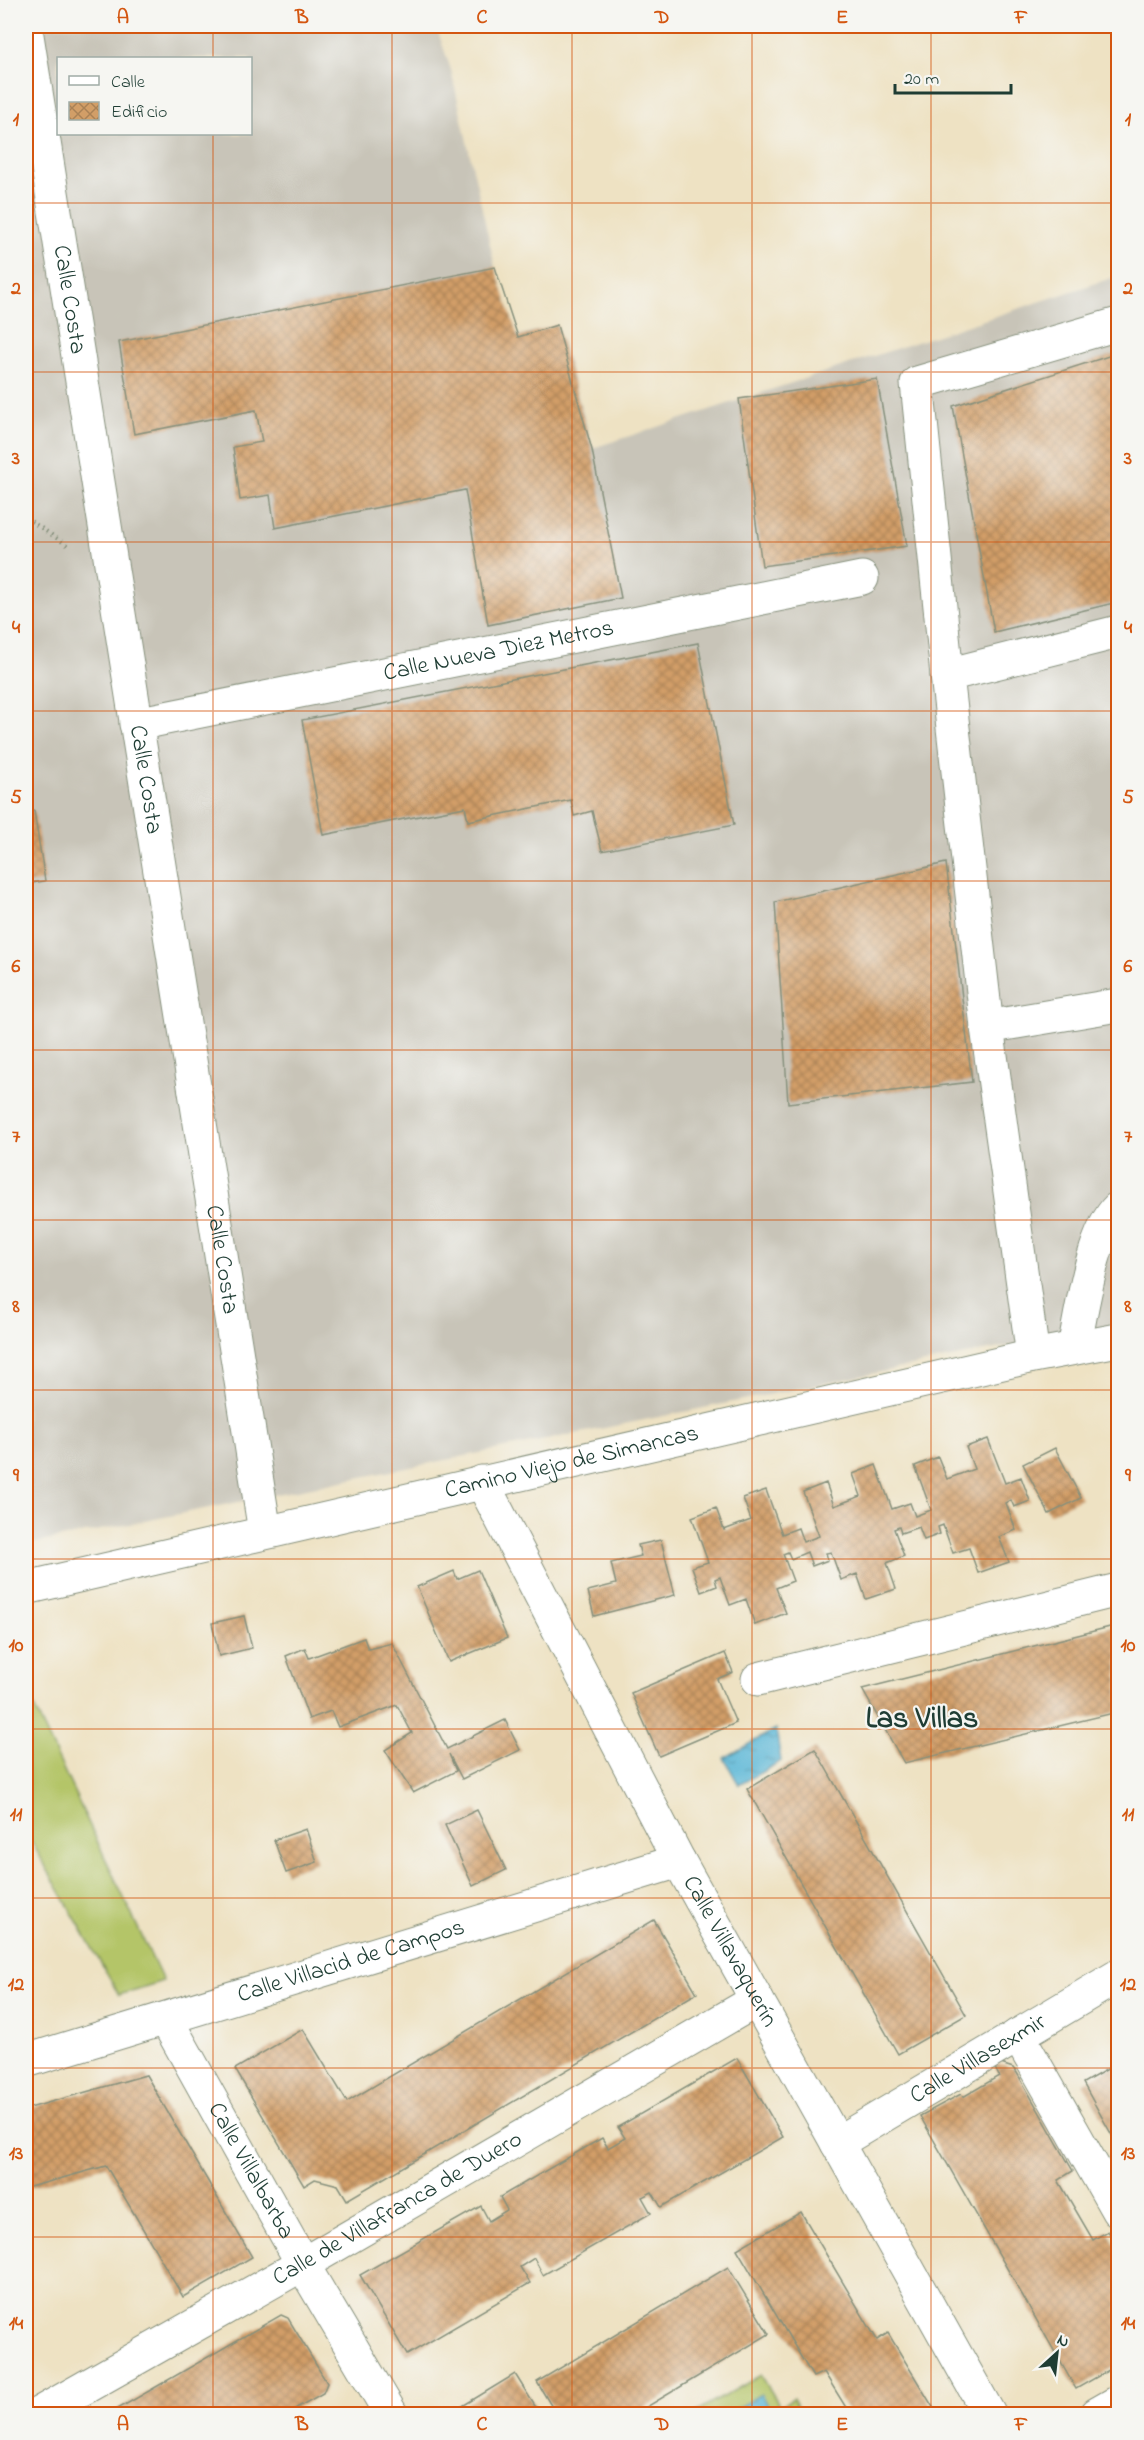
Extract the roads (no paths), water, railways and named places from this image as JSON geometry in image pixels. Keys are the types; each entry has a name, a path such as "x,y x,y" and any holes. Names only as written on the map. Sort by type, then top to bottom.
{"street":[{"name":"Calle Costa","path":"26,29 265,1532"},
{"path":"1034,1356 987,1027 917,383 1119,324"},
{"name":"Calle Nueva Diez Metros","path":"136,724 861,578"},
{"path":"947,675 1119,632"},
{"path":"987,1027 1119,1005"},
{"path":"1074,1348 1090,1272 1108,1218 1119,1208"},
{"name":"Camino Viejo de Simancas","path":"26,1588 1034,1356 1119,1340"},
{"name":"Calle Villavaquerín","path":"482,1482 679,1861 989,2415"},
{"path":"758,1679 1119,1590"},
{"name":"Calle Villacid de Campos","path":"26,2061 679,1861"},
{"name":"Calle Villasexmir","path":"837,2143 1119,1976"},
{"name":"Calle de Villafranca de Duero","path":"38,2415 757,2000"},
{"name":"Calle Villalbarba","path":"166,2019 303,2264 391,2415"},
{"path":"1018,2035 1119,2211"},
{"path":"1098,2415 1119,2402"}],"water":[{"path":"776,1729 781,1761 739,1785 724,1758"},
{"path":"761,2394 772,2414 738,2414 735,2409"}],"district":[{"name":"Las Villas","path":"922,1720"}]}
